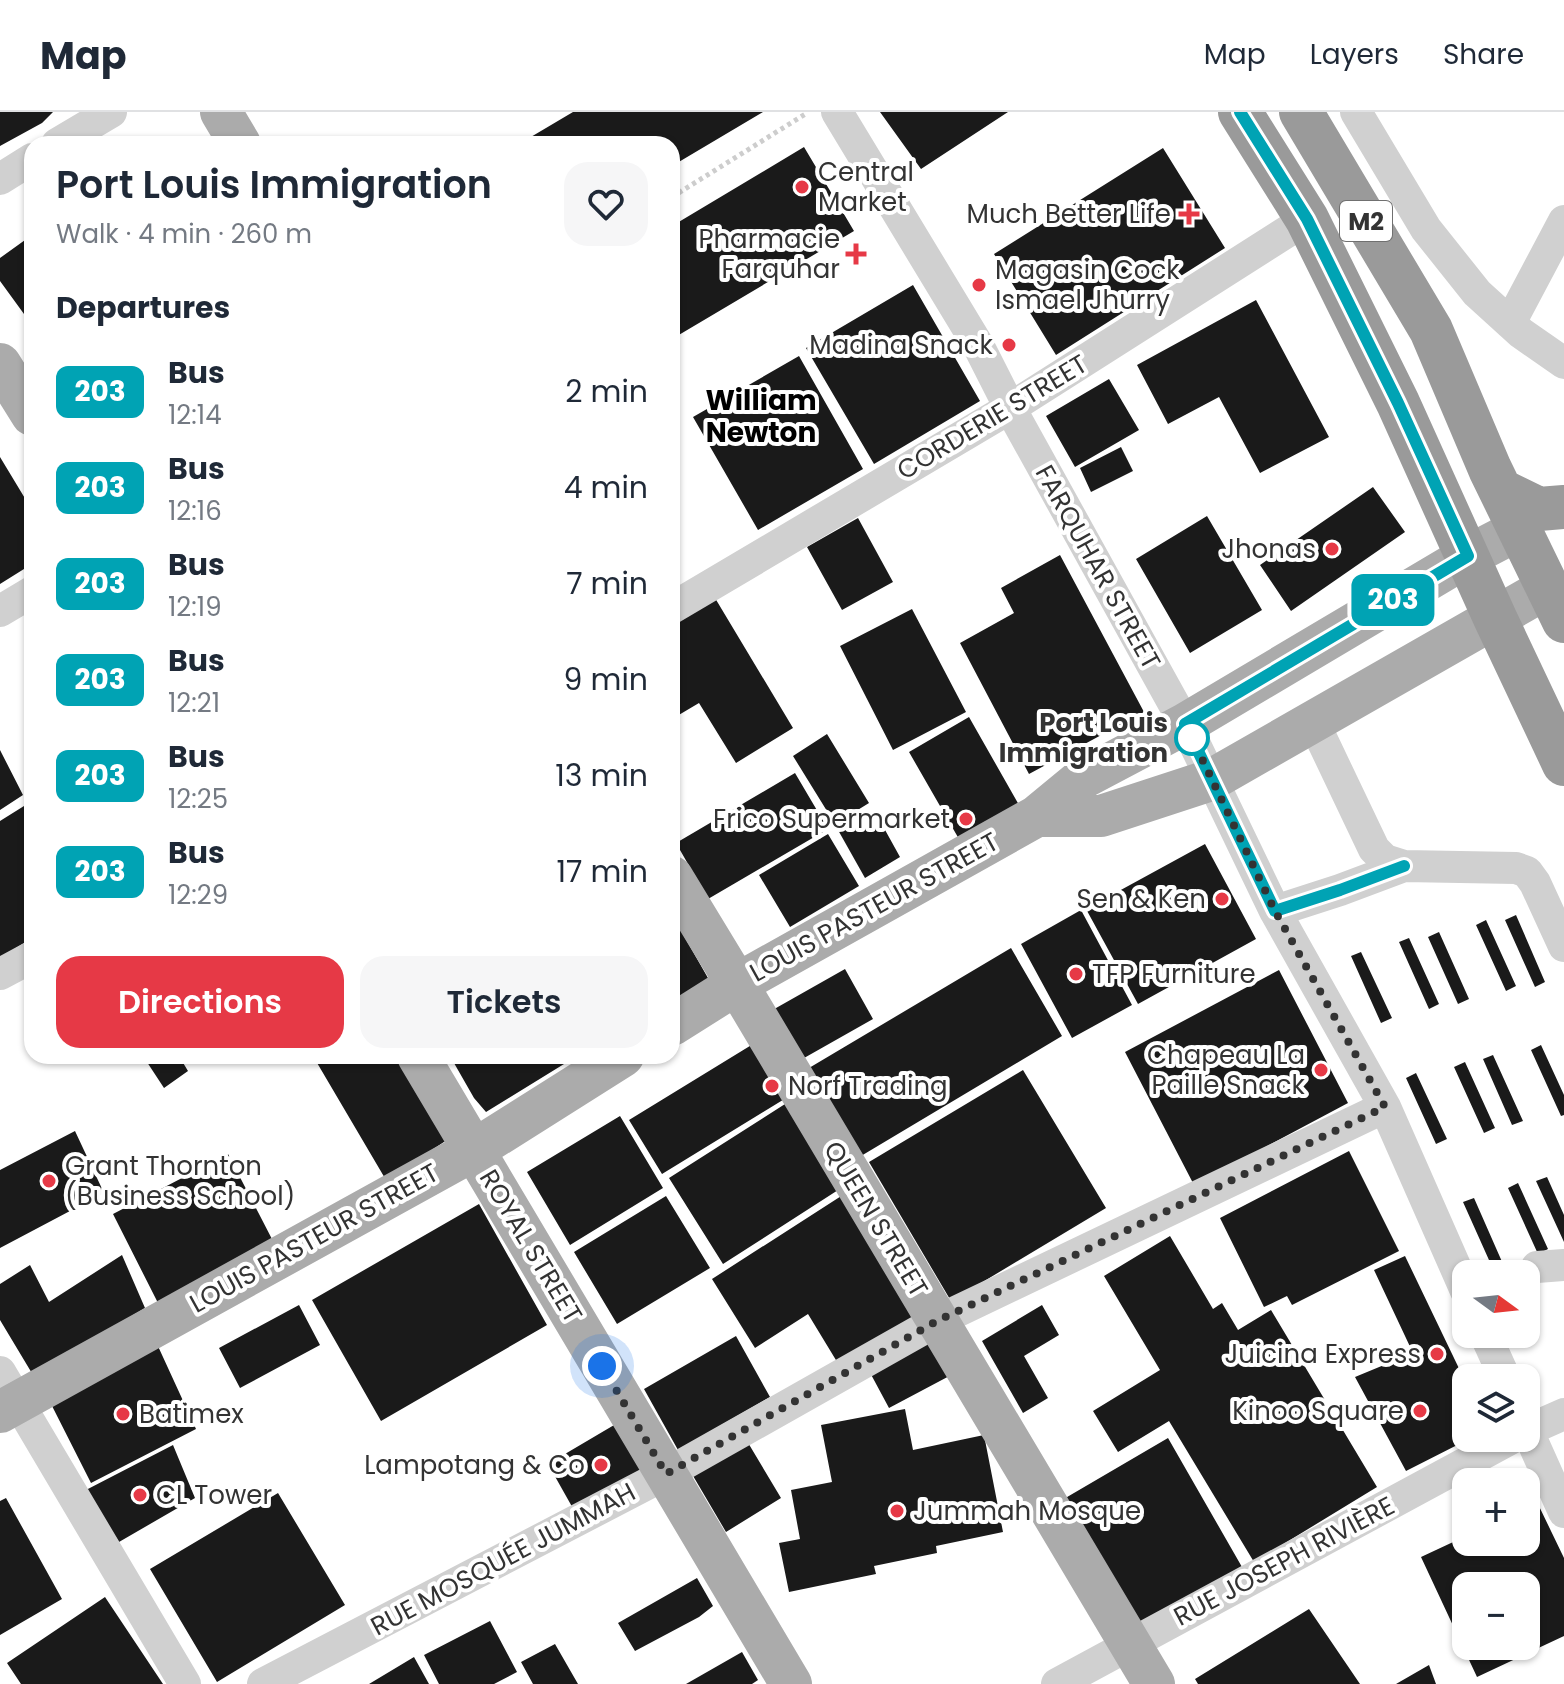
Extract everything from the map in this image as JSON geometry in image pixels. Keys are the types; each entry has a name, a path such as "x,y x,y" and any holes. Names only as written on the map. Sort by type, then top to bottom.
{"highway":[{"name":"M2","path":"1240,112 1307,219 1398,403 1564,764"},
{"name":"M2","path":"1301,112 1431,330 1490,469 1558,595"},
{"path":"1511,510 1564,507"}],"main road":[{"path":"221,112 235,136"},
{"path":"0,364 24,402"},
{"name":"LOUIS PASTEUR STREET","path":"680,1020 737,984 1037,816 1083,778 1185,724 1468,556 1511,510"},
{"name":"LOUIS PASTEUR STREET","path":"1037,816 1101,816 1211,780 1495,618 1558,595"},
{"name":"QUEEN STREET","path":"680,890 1154,1684"},
{"name":"ROYAL STREET","path":"423,1064 791,1684"},
{"name":"LOUIS PASTEUR STREET","path":"6,1395 474,1150 610,1064"}],"street":[{"path":"70,136 111,112"},
{"name":"FARQUHAR STREET","path":"837,112 978,345 1185,724 1275,911 1385,1107 1452,1260"},
{"path":"1356,112 1426,229 1477,293 1521,333 1564,363"},
{"path":"0,179 24,164"},
{"name":"CORDERIE STREET","path":"680,603 1010,408 1307,219"},
{"path":"1510,323 1564,221"},
{"path":"1511,510 1564,513"},
{"path":"0,611 24,597"},
{"path":"1313,721 1374,849 1385,860 1404,866 1516,868 1527,872 1564,946"},
{"path":"1275,911 1404,866"},
{"path":"0,974 24,961"},
{"name":"RUE MOSQUÉE JUMMAH","path":"263,1684 666,1474 937,1321 1385,1107"},
{"path":"6,1395 185,1684"},
{"name":"RUE JOSEPH RIVIÈRE","path":"1540,1424 1564,1414"},
{"name":"RUE JOSEPH RIVIÈRE","path":"1057,1684 1484,1452"},
{"path":"1534,1452 1564,1512"}],"path":[{"path":"680,192 809,112"}],"building":[{"path":"0,112 53,112 42,123 0,146"},
{"path":"573,112 763,112 680,161 680,136 532,136"},
{"path":"880,112 1008,112 921,169"},
{"path":"804,147 854,231 680,334 680,221"},
{"path":"1163,148 1225,248 1056,355 994,254"},
{"path":"24,241 24,314 0,281 0,258"},
{"path":"913,285 980,401 874,464 806,348"},
{"path":"1256,300 1329,437 1260,473 1219,397 1168,424 1137,365"},
{"path":"799,356 863,469 758,530 693,417"},
{"path":"1109,379 1139,430 1075,467 1046,416"},
{"path":"1121,447 1133,471 1091,492 1080,468"},
{"path":"0,457 24,497 24,569 0,584"},
{"name":"Jhonas","path":"1373,487 1405,532 1291,611 1260,565"},
{"path":"1207,516 1262,610 1190,653 1136,559"},
{"path":"858,518 893,582 842,610 807,547"},
{"path":"1060,555 1144,712 1029,774 960,643 1014,613 1001,588"},
{"path":"715,598 793,728 736,763 699,703 680,714 680,620"},
{"path":"912,609 966,712 893,750 840,646"},
{"path":"969,717 1023,812 963,846 909,752"},
{"path":"827,734 869,803 835,824 793,756"},
{"path":"0,750 23,795 0,810"},
{"path":"795,773 828,829 708,899 680,850 680,841"},
{"path":"24,806 24,943 0,958 0,821"},
{"path":"874,810 900,857 865,878 838,830"},
{"path":"828,834 859,886 790,927 759,875"},
{"path":"1205,844 1256,939 1138,1004 1086,909"},
{"name":"TFP Furniture","path":"1081,910 1132,1005 1072,1038 1021,944"},
{"path":"1516,915 1545,982 1535,987 1505,920"},
{"path":"1486,920 1516,986 1506,991 1476,925"},
{"path":"680,929 724,1006 680,1039"},
{"path":"1439,932 1469,999 1458,1004 1428,937"},
{"path":"1409,938 1439,1004 1429,1009 1399,942"},
{"path":"1011,948 1062,1036 861,1156 809,1068"},
{"path":"1361,952 1392,1018 1381,1023 1351,956"},
{"path":"845,969 873,1019 797,1062 769,1012"},
{"path":"1279,970 1348,1103 1194,1185 1125,1052"},
{"path":"758,1041 791,1095 662,1174 629,1120"},
{"path":"1541,1045 1564,1095 1564,1115 1561,1116 1531,1050"},
{"path":"1493,1055 1523,1121 1512,1125 1483,1059"},
{"path":"1465,1062 1495,1128 1484,1133 1454,1067"},
{"path":"148,1064 184,1064 188,1071 164,1088"},
{"path":"318,1064 401,1064 447,1140 386,1180"},
{"path":"455,1064 564,1064 486,1112"},
{"path":"1023,1070 1106,1208 951,1301 869,1162"},
{"path":"1416,1073 1447,1139 1436,1144 1406,1078"},
{"path":"796,1097 849,1183 723,1264 669,1178"},
{"path":"620,1116 663,1188 570,1245 527,1172"},
{"name":"Grant Thornton (Business School)","path":"75,1131 104,1193 0,1248 0,1170"},
{"path":"1349,1151 1399,1251 1292,1305 1287,1296 1264,1307 1220,1218"},
{"path":"228,1154 274,1243 158,1303 113,1214"},
{"path":"1547,1177 1564,1215 1564,1242 1536,1181"},
{"path":"1518,1183 1548,1249 1538,1254 1508,1188"},
{"path":"849,1191 927,1317 842,1370 808,1314 755,1348 712,1279"},
{"path":"666,1196 710,1268 617,1324 574,1252"},
{"path":"1474,1198 1501,1260 1489,1260 1463,1202"},
{"path":"479,1204 547,1325 381,1421 312,1300"},
{"path":"1170,1236 1213,1309 1222,1303 1238,1330 1271,1310 1377,1487 1254,1562 1169,1421 1118,1452 1093,1411 1160,1370 1104,1276"},
{"path":"122,1255 145,1308 33,1375 0,1320 0,1284 30,1265 49,1302"},
{"name":"Kinoo Square","path":"1405,1256 1457,1364 1452,1364 1452,1448 1406,1471 1355,1377 1413,1353 1374,1270"},
{"path":"299,1305 320,1345 240,1388 219,1348"},
{"path":"1042,1305 1059,1335 1024,1356 1048,1398 1023,1413 982,1341"},
{"path":"934,1332 955,1373 889,1408 867,1367"},
{"path":"736,1336 770,1397 678,1450 644,1389"},
{"name":"Batimex","path":"157,1344 196,1429 91,1483 49,1400"},
{"name":"Jummah Mosque","path":"905,1409 913,1450 984,1435 1003,1532 936,1546 937,1553 874,1566 876,1574 789,1592 779,1543 800,1539 791,1490 832,1482 821,1425"},
{"name":"Lampotang & Co","path":"626,1418 654,1467 575,1512 548,1464"},
{"path":"744,1436 781,1498 726,1532 689,1469"},
{"path":"1168,1438 1242,1567 1137,1629 1062,1500"},
{"name":"CL Tower","path":"173,1445 195,1498 119,1542 84,1491"},
{"path":"278,1493 345,1605 217,1682 150,1569"},
{"path":"6,1498 62,1599 0,1635 0,1501"},
{"path":"1540,1508 1564,1558 1564,1636 1540,1647 1540,1572 1452,1572 1452,1623 1421,1557 1452,1543 1452,1556 1540,1556"},
{"path":"697,1578 713,1606 699,1617 635,1651 618,1623"},
{"path":"105,1597 163,1684 21,1684 7,1663"},
{"path":"1309,1609 1360,1684 1198,1684 1195,1679"},
{"path":"490,1621 517,1672 494,1684 439,1684 424,1655"},
{"path":"555,1644 578,1684 533,1684 521,1662"},
{"path":"742,1652 758,1680 752,1684 686,1684"},
{"path":"414,1657 429,1684 369,1684"},
{"path":"1469,1660 1513,1660 1477,1677"},
{"path":"1429,1665 1436,1684 1396,1684"}],"bus line":[{"name":"203","path":"1240,112 1307,219 1398,403 1468,556 1185,724 1275,911 1404,866"}],"place":[{"name":"Central Market","path":"802,187"},
{"name":"Much Better Life","path":"1189,214"},
{"name":"Pharmacie Farquhar","path":"856,254"},
{"name":"Magasin Cock Ismael Jhurry","path":"979,285"},
{"name":"Madina Snack","path":"1009,345"},
{"name":"Jhonas","path":"1332,549"},
{"name":"Port Louis Immigration","path":"1192,738"},
{"name":"Frico Supermarket","path":"966,819"},
{"name":"Sen & Ken","path":"1222,899"},
{"name":"TFP Furniture","path":"1076,974"},
{"name":"Chapeau La Paille Snack","path":"1321,1070"},
{"name":"Norf Trading","path":"772,1086"},
{"name":"Grant Thornton (Business School)","path":"49,1181"},
{"name":"Juicina Express","path":"1437,1354"},
{"name":"Kinoo Square","path":"1420,1411"},
{"name":"Batimex","path":"123,1414"},
{"name":"Lampotang & Co","path":"601,1465"},
{"name":"CL Tower","path":"140,1495"},
{"name":"Jummah Mosque","path":"897,1511"}],"district":[{"name":"William Newton","path":"761,416"}],"route":[{"path":"602,1366 666,1474 937,1321 1385,1107 1275,911 1192,738"}]}
